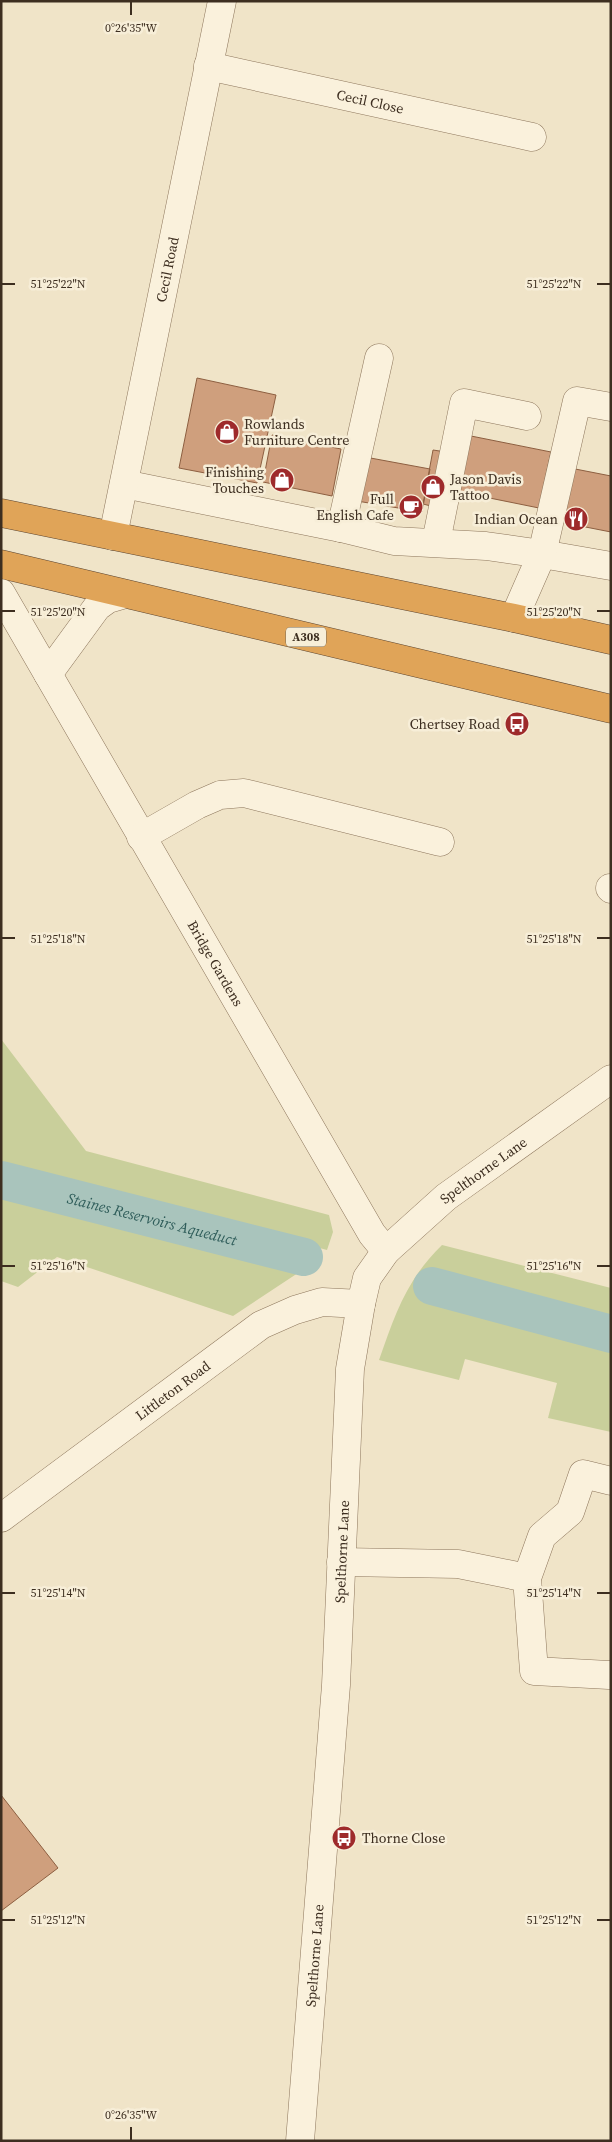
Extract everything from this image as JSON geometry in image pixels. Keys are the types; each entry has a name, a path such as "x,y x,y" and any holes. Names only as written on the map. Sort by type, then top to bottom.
{"highway":[{"path":"1,513 514,618 611,640"},
{"name":"A308","path":"1,564 611,709"}],"street":[{"name":"Cecil Road","path":"113,536 222,1"},
{"name":"Cecil Close","path":"208,66 532,137"},
{"path":"341,528 379,358"},
{"path":"514,618 542,554 577,400 611,406"},
{"path":"436,542 464,403 527,416"},
{"path":"124,484 341,528 394,541 436,542 542,554 611,566"},
{"name":"Bridge Gardens","path":"1,592 367,1225 386,1251"},
{"path":"48,674 97,607 108,599 124,594"},
{"path":"142,838 197,804 220,795 244,793 440,842"},
{"name":"Spelthorne Lane","path":"300,2141 336,1686 350,1369 360,1304 367,1278 386,1251 446,1197 611,1079"},
{"name":"Littleton Road","path":"1,1518 261,1325 295,1310 322,1302 360,1304"},
{"path":"609,1676 534,1671 527,1578 542,1536 570,1512 583,1474 611,1481"},
{"path":"341,1562 458,1564 527,1578"}],"green space":[{"path":"1,1039 86,1151 329,1215 333,1232 327,1250 1,1163"},
{"path":"1,1191 301,1271 233,1316 57,1257 18,1287 1,1281"},
{"path":"442,1245 611,1288 611,1432 548,1418 557,1383 465,1359 459,1380 379,1360 396,1313 410,1285 419,1271"}],"building":[{"name":"Rowlands Furniture Centre","path":"197,378 276,395 257,483 179,468"},
{"path":"461,434 551,452 539,508 450,490"},
{"path":"272,435 341,449 332,496 263,482"},
{"name":"Jason Davis Tattoo","path":"433,450 446,452 435,507 423,504"},
{"path":"365,457 430,469 422,512 357,501"},
{"path":"565,467 611,476 611,532 555,521"},
{"path":"1,1795 58,1868 1,1911"}],"waterway":[{"name":"Staines Reservoirs Aqueduct","path":"1,1180 304,1257"},
{"name":"Staines Reservoirs Aqueduct","path":"432,1286 611,1334"}],"place":[{"name":"Rowlands Furniture Centre","path":"227,432"},
{"name":"Finishing Touches","path":"282,480"},
{"name":"Jason Davis Tattoo","path":"433,487"},
{"name":"Full English Cafe","path":"411,507"},
{"name":"Indian Ocean","path":"576,519"},
{"name":"Chertsey Road","path":"517,724"},
{"name":"Thorne Close","path":"344,1838"}]}
